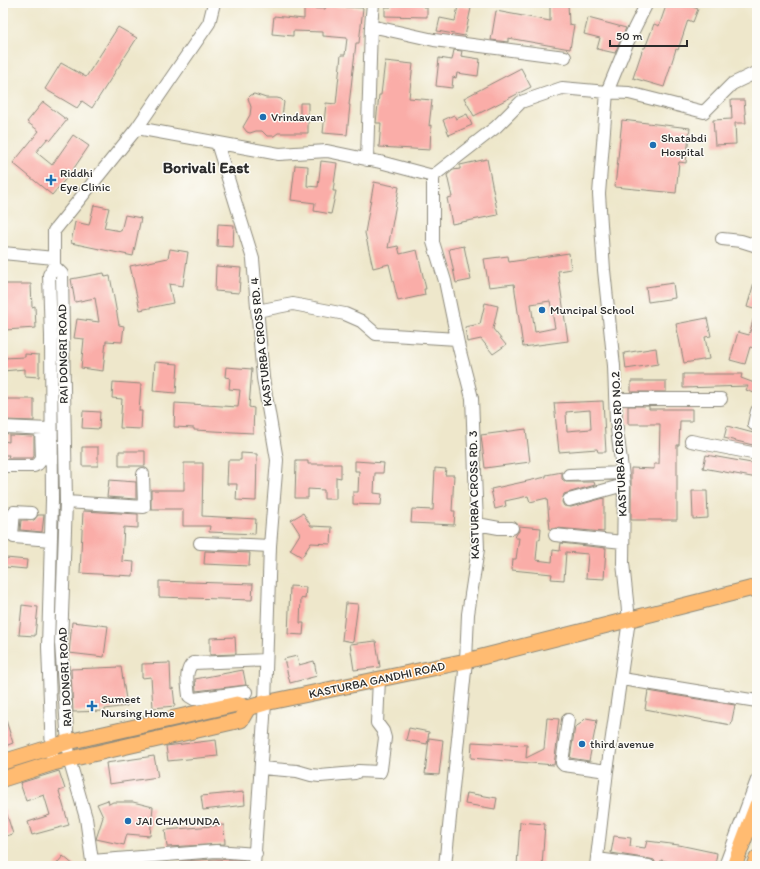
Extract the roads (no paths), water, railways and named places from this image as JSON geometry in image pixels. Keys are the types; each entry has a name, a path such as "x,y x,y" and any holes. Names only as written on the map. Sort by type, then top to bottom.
{"main road":[{"name":"KASTURBA GANDHI ROAD","path":"3,779 53,762 241,720 248,708 265,703 466,661 757,587"},
{"path":"3,762 68,742 237,704 248,708"},
{"path":"734,866 757,805"},
{"path":"754,866 757,858"}],"street":[{"name":"RAI DONGRI ROAD","path":"214,3 209,23 136,128 54,231 54,262 62,274 65,430 66,515 61,643 69,759 86,818 92,861 216,850 256,854"},
{"path":"367,160 373,3"},
{"name":"KASTURBA CROSS RD NO.2","path":"596,863 607,771 622,679 629,620 623,563 623,479 616,421 614,366 604,270 599,194 607,92 628,41 647,3"},
{"path":"371,26 434,40 565,57"},
{"path":"136,128 279,154 327,151 433,176 496,127 521,102 562,88 629,93 704,112 732,84 757,72"},
{"name":"KASTURBA CROSS RD. 4","path":"217,143 253,260 263,378 277,460 270,546 265,703 254,866"},
{"name":"KASTURBA CROSS RD. 3","path":"433,176 433,242 445,281 457,339 472,398 478,549 468,614 466,661 445,866"},
{"path":"722,239 741,241 757,246"},
{"path":"3,253 54,262 50,275 47,429 52,514 48,646 51,747 53,762"},
{"path":"257,311 293,304 345,314 361,321 376,334 457,339"},
{"path":"616,400 721,399"},
{"path":"757,411 754,424 757,425"},
{"path":"4,427 65,430"},
{"path":"3,466 34,466 38,464 42,459 47,429"},
{"path":"691,441 757,454"},
{"path":"66,502 144,506 143,474"},
{"path":"569,474 623,479"},
{"path":"569,500 623,479"},
{"path":"31,513 14,512 12,535 14,537 51,540"},
{"path":"52,514 66,515"},
{"path":"477,524 499,528 512,528"},
{"path":"555,535 623,542"},
{"path":"200,543 270,546"},
{"path":"50,574 64,576"},
{"path":"246,692 194,699 189,696 188,669 194,663 266,660"},
{"path":"261,768 320,776 355,773 358,771 380,772 382,769 385,738 383,731 377,723 379,679"},
{"path":"622,679 757,701"},
{"path":"568,720 562,763 564,765 607,771"},
{"path":"725,866 757,780"},
{"path":"596,863 649,866"}],"place":[{"name":"Vrindavan","path":"263,117"},
{"name":"Shatabdi Hospital","path":"653,145"},
{"name":"Riddhi Eye Clinic","path":"51,180"},
{"name":"Muncipal School","path":"542,310"},
{"name":"Sumeet Nursing Home","path":"92,706"},
{"name":"third avenue","path":"582,744"},
{"name":"JAI CHAMUNDA","path":"128,821"}],"district":[{"name":"Borivali East","path":"206,167"}]}
